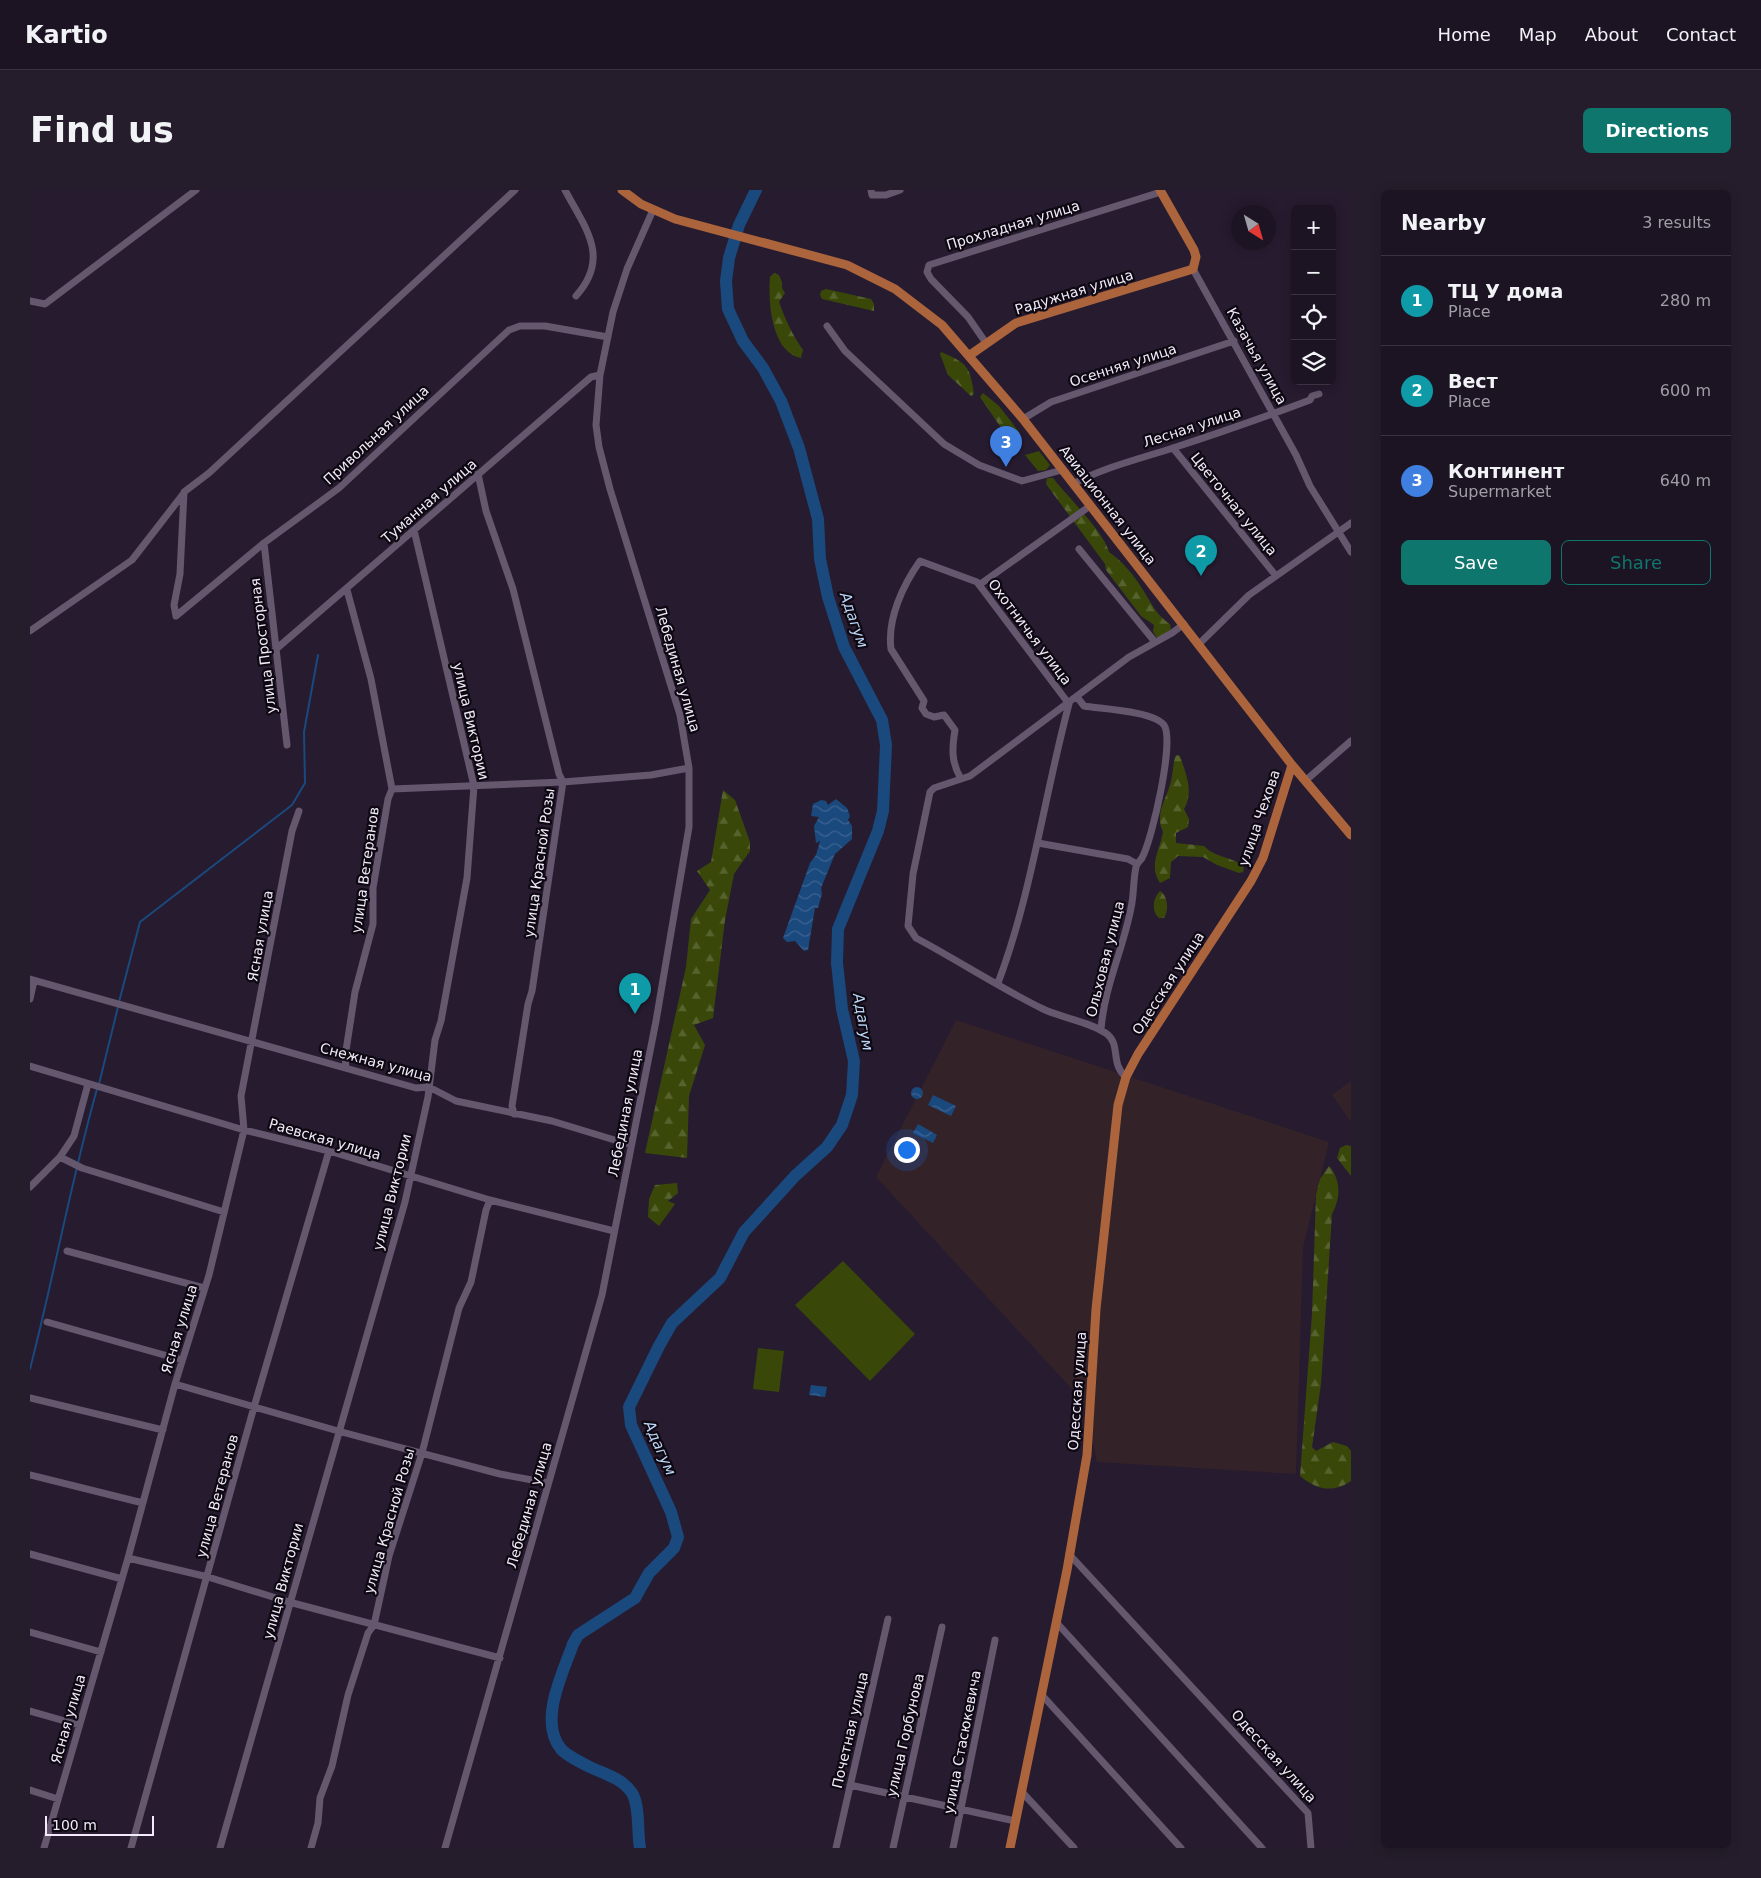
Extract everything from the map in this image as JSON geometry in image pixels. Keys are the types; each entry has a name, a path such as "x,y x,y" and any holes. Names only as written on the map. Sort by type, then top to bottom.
{"main road":[{"name":"Авиационная улица","path":"622,190 653,210 676,219 795,249 847,265 895,289 942,325 970,355 1023,419 1292,765 1350,835"},
{"name":"Казачья улица","path":"1161,191 1194,250 1196,257 1193,269"},
{"name":"Радужная улица","path":"970,355 986,342 1016,323 1193,269"},
{"name":"улица Чехова","path":"1251,881 1263,858 1292,765"},
{"name":"Одесская улица","path":"1069,1554 1087,1455 1096,1309 1118,1105 1126,1077 1138,1054 1251,881"},
{"path":"1010,1848 1069,1554"}],"street":[{"path":"30,301 45,304 196,190"},
{"path":"30,631 132,560 184,492 208,473 515,190"},
{"path":"565,190 594,250 593,269 576,296"},
{"path":"871,193 886,195 900,190"},
{"name":"Прохладная улица","path":"986,342 968,317 931,280 927,272 929,265 1161,191"},
{"name":"Лебединая улица","path":"445,1848 602,1295 686,854 690,803 689,768 680,715 598,447 596,425 600,375 608,338 627,269 653,210"},
{"name":"Казачья улица","path":"1193,269 1296,455 1302,472 1351,552"},
{"name":"Привольная улица","path":"184,492 180,574 174,605 176,616 264,544 339,488 509,330 520,326 545,326 608,338"},
{"path":"827,326 845,352 944,444 979,464 1022,481 1062,470"},
{"name":"Осенняя улица","path":"1023,419 1051,402 1234,341"},
{"name":"Туманная улица","path":"275,650 347,590 591,377 600,375"},
{"name":"Лесная улица","path":"1073,484 1098,470 1173,448 1273,414 1310,400 1312,396 1319,394"},
{"name":"Цветочная улица","path":"1173,448 1276,576"},
{"name":"улица Красной Розы","path":"478,474 486,511 513,589 559,774 563,782 532,990 528,1004 512,1106 514,1114"},
{"path":"980,585 1090,506"},
{"path":"1199,644 1249,596 1351,523"},
{"name":"улица Виктории","path":"220,1848 338,1431 401,1217 430,1087 435,1040 441,1021 467,878 474,786 414,530"},
{"name":"улица Просторная","path":"264,544 275,650 288,745"},
{"path":"1079,549 1155,642"},
{"name":"Охотничья улица","path":"961,779 955,769 952,754 955,730 944,715 934,717 926,714 922,708 924,701 891,649 890,640 900,597 920,561 977,582 1069,704 1054,761 1038,843 1015,938 998,983"},
{"name":"улица Ветеранов","path":"346,1067 344,1057 355,992 373,924 373,888 388,799 392,789 371,679 347,590"},
{"path":"1126,1077 1120,1072 1116,1062 1115,1044 1101,1030 1043,1009 916,938 908,926 913,874 930,792 940,785 950,784 970,776 1069,704 1129,657 1184,624"},
{"name":"Ольховая улица","path":"1077,698 1084,706 1156,719 1167,731 1168,746 1164,774 1142,858 1137,864 1132,887 1132,906 1108,988 1101,1030"},
{"path":"1305,781 1351,742"},
{"path":"392,789 563,782 651,775 689,768"},
{"name":"Ясная улица","path":"44,1848 128,1558 224,1212 244,1130 241,1096 292,831 299,811"},
{"path":"1038,843 1128,860 1137,864"},
{"path":"30,999 32,980"},
{"name":"Снежная улица","path":"32,980 416,1088 430,1087 456,1101 552,1121 631,1145"},
{"name":"Раевская улица","path":"30,1066 244,1130 329,1151 410,1178 614,1231"},
{"path":"30,1186 60,1157 74,1136 95,1086"},
{"name":"улица Ветеранов","path":"131,1848 254,1408 329,1151"},
{"path":"60,1157 82,1168 224,1212"},
{"name":"улица Красной Розы","path":"311,1848 318,1823 320,1798 332,1766 348,1695 368,1633 374,1625 389,1556 422,1453 459,1308 471,1282 486,1210 490,1200"},
{"path":"66,1251 204,1288"},
{"path":"47,1322 182,1360"},
{"path":"175,1384 254,1408 500,1474 548,1483"},
{"path":"30,1398 163,1430"},
{"path":"30,1475 143,1503"},
{"path":"30,1554 122,1579"},
{"name":"Одесская улица","path":"1069,1554 1308,1813 1311,1848"},
{"path":"128,1558 208,1577 289,1602 500,1658"},
{"name":"Почетная улица","path":"836,1848 888,1618"},
{"path":"1056,1622 1262,1848"},
{"name":"улица Горбунова","path":"893,1848 942,1627"},
{"path":"30,1632 101,1652"},
{"name":"улица Стасюкевича","path":"953,1848 995,1640"},
{"path":"1041,1694 1181,1848"},
{"path":"30,1711 80,1725"},
{"path":"850,1785 1015,1821"},
{"path":"30,1790 58,1799"},
{"path":"1021,1791 1074,1848"}],"shaded area":[{"path":"956,1020 1329,1142 1303,1248 1296,1474 1097,1462 1084,1402 876,1177"},
{"path":"1351,1081 1351,1122 1332,1095"}],"green space":[{"path":"774,273 779,275 782,282 782,288 785,293 779,302 789,327 803,350 801,358 791,354 777,336 770,299 770,277"},
{"path":"826,289 871,299 874,304 874,311 822,299 821,291"},
{"path":"941,352 957,359 966,367 971,377 974,394 971,396 948,375 940,354"},
{"path":"983,393 999,406 1020,433 1018,440 1010,441 980,397"},
{"path":"1039,451 1050,465 1046,470 1038,471 1025,455"},
{"path":"1047,478 1053,478 1093,525 1109,552 1132,574 1158,613 1170,624 1171,630 1156,637 1153,631 1154,625 1141,616 1106,570 1105,564 1046,484"},
{"path":"1177,755 1180,756 1188,783 1187,803 1184,809 1189,819 1188,827 1176,833 1176,843 1204,846 1213,853 1239,863 1244,867 1243,872 1239,873 1217,865 1203,857 1178,856 1171,862 1170,878 1160,883 1155,870 1155,864 1163,832 1160,819"},
{"path":"723,790 735,800 750,842 750,851 734,874 725,920 713,1018 694,1025 705,1045 689,1096 687,1158 645,1153 686,967 691,919 710,890 697,871 711,862"},
{"path":"1160,891 1165,896 1167,903 1167,911 1164,918 1159,918 1156,915 1154,908 1154,901"},
{"path":"1346,1145 1351,1146 1351,1176 1337,1158 1340,1148"},
{"path":"1329,1166 1338,1183 1338,1195 1332,1214 1321,1384 1312,1447 1316,1451 1333,1442 1347,1446 1351,1451 1351,1481 1331,1489 1318,1487 1300,1476 1312,1314 1316,1195 1320,1179"},
{"path":"677,1183 678,1193 668,1201 675,1204 659,1226 648,1217 649,1199 655,1185"},
{"path":"843,1261 915,1334 870,1381 795,1305"},
{"path":"758,1348 784,1351 779,1392 753,1389"}],"water":[{"path":"836,799 847,808 850,816 848,820 852,826 852,839 835,854 821,888 822,894 818,908 815,908 808,950 804,951 795,941 787,942 783,938 810,863 816,855 820,841 816,843 814,826 819,817 811,816 813,804 821,800 826,801 828,805"},
{"path":"919,1087 922,1088 922,1098 915,1099 912,1098 911,1091 912,1088"},
{"path":"933,1095 956,1106 951,1116 928,1105"},
{"path":"918,1124 937,1135 933,1143 913,1133"},
{"path":"811,1385 827,1387 825,1397 809,1395"}],"waterway":[{"name":"Адагум","path":"640,1848 635,1798 632,1793 618,1780 583,1763 561,1749 555,1738 552,1725 555,1697 573,1644 578,1635 635,1598 649,1573 674,1548 678,1537 671,1512 631,1425 629,1407 659,1346 672,1323 720,1278 744,1232 795,1176 827,1147 842,1125 852,1095 854,1061 842,1009 837,963 838,929 878,831 883,811 886,745 882,720 844,647 828,597 820,559 818,519 799,448 781,401 763,368 743,341 728,309 726,281 729,258 739,225 756,190"},
{"path":"119,1002 140,922 292,805 305,783 304,732 318,655"},
{"path":"99,1084 118,1007"},
{"path":"30,1369 97,1089"}],"place":[{"name":"Континент","path":"1006,467"},
{"name":"Вест","path":"1201,576"},
{"name":"ТЦ У дома","path":"635,1014"}]}
